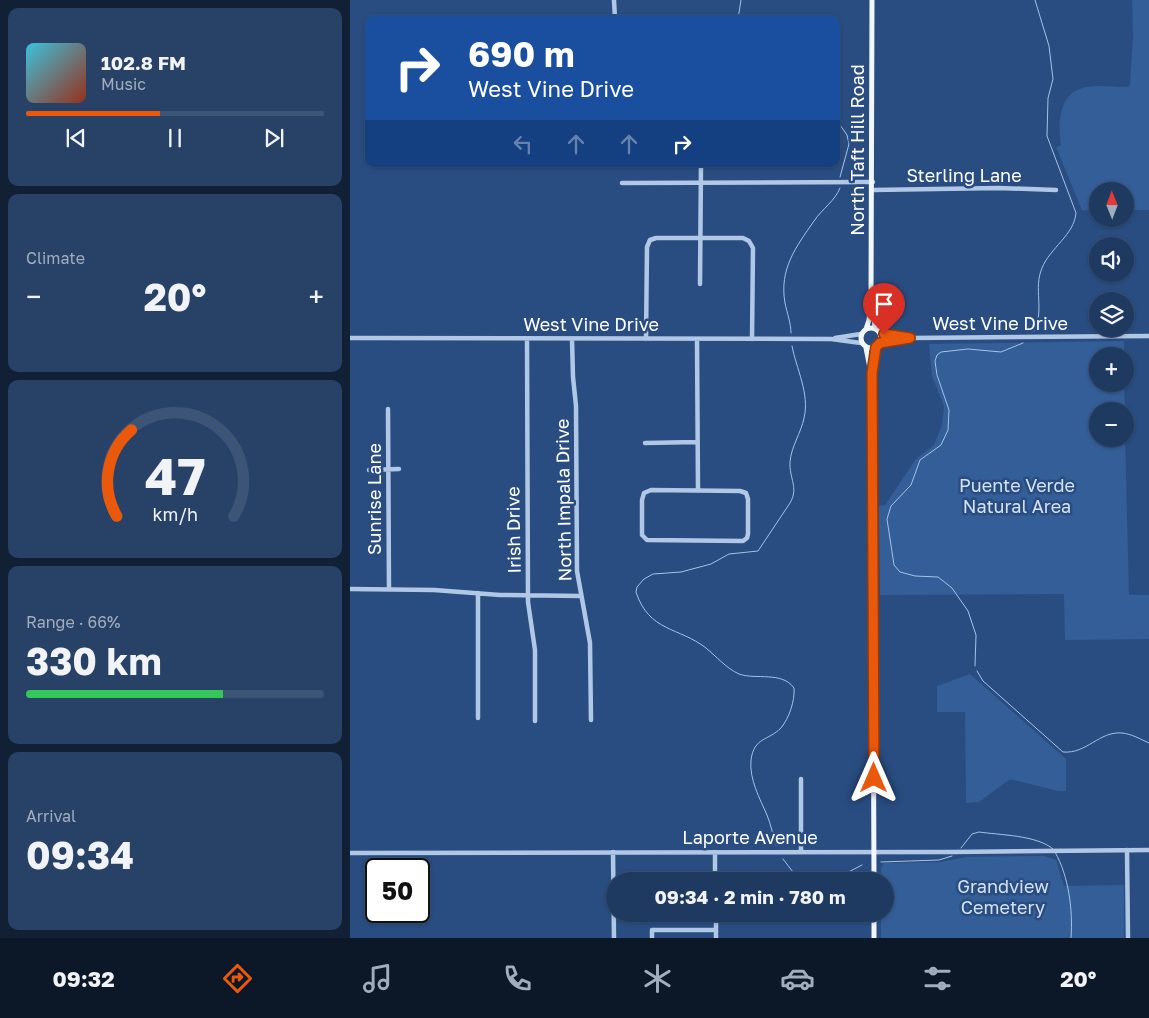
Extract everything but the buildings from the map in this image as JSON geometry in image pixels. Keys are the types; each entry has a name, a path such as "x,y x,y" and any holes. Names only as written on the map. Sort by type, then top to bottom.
{"main road":[{"name":"North Taft Hill Road","path":"872,0 872,300 875,328"},
{"name":"North Taft Hill Road","path":"866,329 872,300"},
{"path":"872,373 866,348 861,343 861,334 866,329 875,328 880,333 872,373 874,872"},
{"name":"West Vine Drive","path":"866,348 878,345"},
{"path":"874,922 874,938"}],"street":[{"path":"614,0 614,15"},
{"path":"700,284 701,167"},
{"path":"622,183 873,182"},
{"name":"Sterling Lane","path":"873,190 999,188 1056,190"},
{"path":"646,339 647,247 649,241 656,238 743,238 750,242 752,248 752,339"},
{"name":"West Vine Drive","path":"880,333 910,338 1149,336"},
{"name":"West Vine Drive","path":"831,339 861,334"},
{"name":"West Vine Drive","path":"350,338 831,339 861,343"},
{"name":"West Vine Drive","path":"878,345 910,338"},
{"name":"Irish Drive","path":"527,339 528,596 535,650 535,721"},
{"name":"North Impala Drive","path":"572,339 572,377 576,406 577,571 590,643 591,720"},
{"path":"697,339 698,492"},
{"name":"Sunrise Lane","path":"388,409 389,589"},
{"path":"645,443 697,442"},
{"path":"369,470 399,469"},
{"path":"651,490 698,492 740,491 746,493 748,499 747,538 743,541 650,541 645,538 642,531 642,500 644,493 651,490"},
{"path":"350,589 448,590 528,596 581,596"},
{"path":"478,593 478,718"},
{"path":"801,779 801,852"},
{"path":"1128,850 1128,938"},
{"name":"Laporte Avenue","path":"350,853 1149,850"},
{"path":"613,852 614,938"},
{"path":"715,852 716,872"},
{"path":"716,922 716,938"},
{"path":"652,938 652,930 716,930"}],"green space":[{"path":"1132,0 1149,0 1149,210 1134,210 1134,182 1089,182 1089,210 1082,210 1056,147 1061,145 1061,111 1064,103 1075,91 1088,87 1127,87 1130,85 1133,36"},
{"name":"Puente Verde Natural Area","path":"1124,341 1124,347 1089,347 1089,392 1124,392 1125,402 1089,402 1089,447 1125,447 1129,595 1149,595 1149,639 1065,640 1064,594 880,595 879,506 885,505 916,459 934,445 942,425 944,406 932,376 929,344"},
{"path":"970,674 1066,759 1066,791 1058,791 1010,779 979,802 966,803 965,712 937,712 937,686"},
{"name":"Grandview Cemetery","path":"1044,856 1056,860 1064,886 1124,885 1124,938 881,938 881,922 894,922 894,872 881,872 881,867 884,863 941,862 966,857"}],"waterway":[{"path":"739,15 741,0"},
{"path":"1034,331 1039,315 1038,284 1042,268 1050,254 1071,228 1076,213 1047,136 1048,98 1053,79 1049,46 1035,0"},
{"path":"840,125 847,135 849,144 840,177"},
{"path":"791,333 784,291 784,280 790,259 817,217 835,197 840,188"},
{"path":"975,666 976,635 968,611 952,588 938,577 915,576 900,572 894,565 887,519 891,506 911,485 920,460 941,445 948,430 949,410 937,375 935,361 937,355 941,352 968,349 1001,352 1023,343"},
{"path":"776,845 753,782 751,760 758,743 776,732 784,724 792,704 794,688 783,679 746,676 734,672 696,641 657,622 649,615 636,592 637,587 644,579 653,574 681,572 711,564 729,554 758,551 790,503 794,493 790,462 794,445 803,424 805,409 804,390 792,346"},
{"path":"977,671 983,681 1063,752 1079,750 1106,735 1114,733 1129,734 1149,743"},
{"path":"961,848 972,834 979,832 1028,838 1046,844 1053,849"},
{"path":"1055,852 1067,883 1071,916 1071,938"},
{"path":"881,862 939,860 952,856"},
{"path":"783,859 793,872"},
{"path":"848,872 862,865"}],"route":[{"path":"874,778 872,373 876,347 880,343 910,338 884,334"}]}
